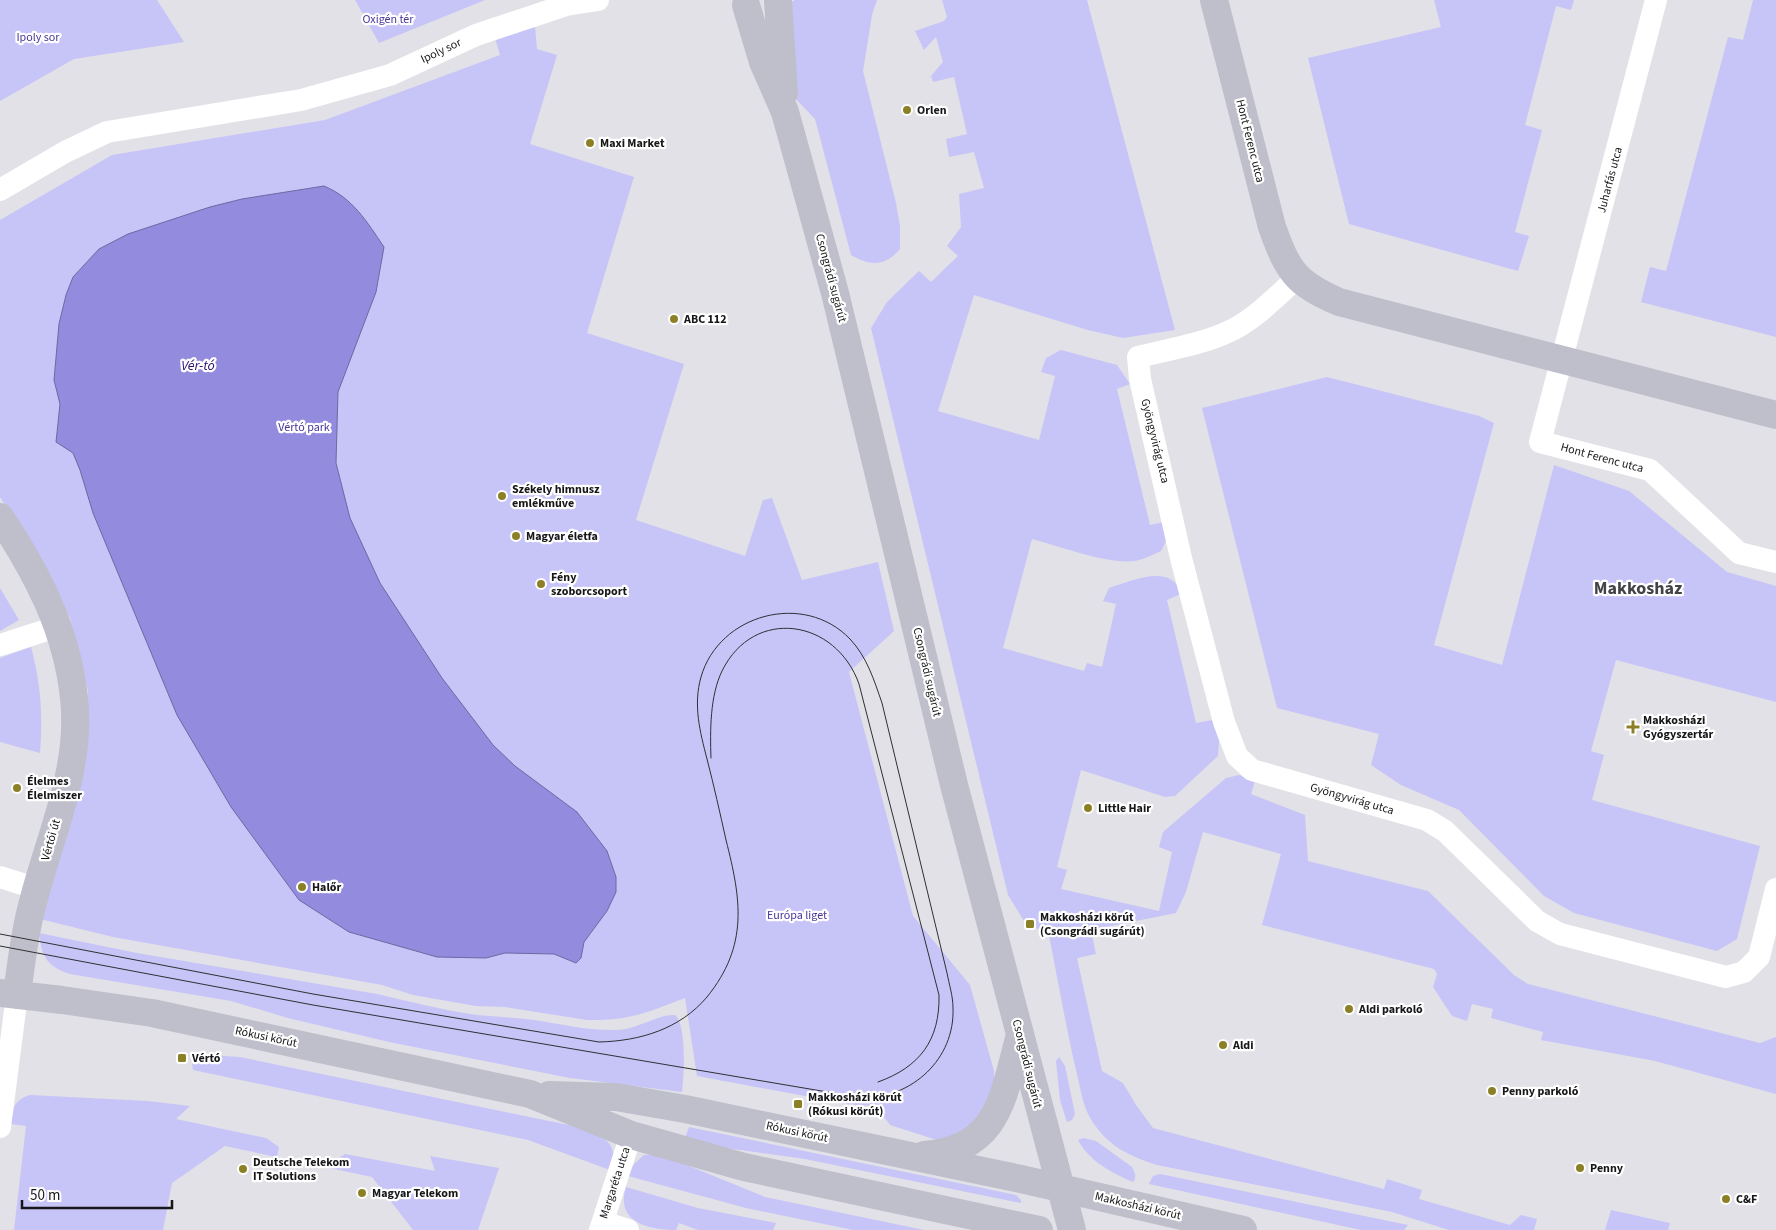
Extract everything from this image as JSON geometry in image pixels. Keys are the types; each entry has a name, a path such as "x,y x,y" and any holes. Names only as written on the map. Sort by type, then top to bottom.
{"main road":[{"name":"Csongrádi sugárút","path":"742,2 763,6 777,0 785,112"},
{"name":"Hont Ferenc utca","path":"1214,0 1272,228 1284,260 1297,278 1315,292 1340,302 1776,415"},
{"name":"Csongrádi sugárút","path":"742,2 763,62 785,112 835,293 954,785 1072,1230"},
{"name":"Vértói út","path":"0,517 20,547 59,626 68,657 75,699 74,740 67,783 8,994"},
{"name":"Rókusi körút","path":"8,994 152,1013 530,1094 631,1135 788,1178 1039,1230"},
{"path":"908,1156 954,1150 967,1145 988,1128 1000,1104 1020,1035"},
{"name":"Rókusi körút","path":"530,1094 616,1097 674,1107 1061,1188"},
{"path":"616,1097 626,1107 631,1121 631,1135"},
{"path":"631,1135 641,1120 656,1110 674,1107"},
{"name":"Makkosházi körút","path":"1061,1188 1243,1230"},
{"path":"913,1204 972,1230"}],"street":[{"name":"Ipoly sor","path":"0,190 65,152 107,132 302,100 375,80 476,35 565,2 598,0"},
{"name":"Juharfás utca","path":"1563,360 1656,0"},
{"name":"Gyöngyvirág utca","path":"1297,278 1259,312 1235,328 1208,340 1138,357 1140,379 1181,558 1224,722 1236,756 1252,770 1427,820 1445,831 1537,921 1560,934 1726,977 1744,972 1759,957 1776,889"},
{"name":"Hont Ferenc utca","path":"1563,360 1540,442 1650,470 1739,553 1776,562"},
{"path":"0,645 59,626"},
{"path":"0,877 38,889"},
{"path":"0,1127 8,994"},
{"name":"Margaréta utca","path":"601,1226 631,1135"},
{"path":"601,1226 628,1230"}],"green space":[{"name":"Ipoly sor","path":"0,0 157,0 184,42 74,59 0,101"},
{"name":"Oxigén tér","path":"355,0 485,0 379,43"},
{"path":"795,0 877,0 872,15 863,71 900,226 900,249 883,262 871,263 851,255 815,119 794,97 792,2"},
{"path":"942,0 1087,0 1175,330 1123,338 1088,330 974,295 938,411 1039,440 1055,376 1041,372 1046,358 1061,350 1117,365 1130,384 1117,389 1150,525 1164,522 1167,539 1161,551 1139,560 1116,561 1071,551 1032,539 1003,648 1084,671 1087,663 1102,667 1116,604 1103,601 1109,588 1150,576 1161,576 1169,579 1177,584 1181,594 1167,600 1196,723 1213,720 1219,741 1218,756 1175,796 1165,797 1081,770 1057,867 1067,870 1061,889 1159,911 1172,852 1159,847 1163,832 1226,778 1239,775 1255,781 1251,794 1305,815 1308,861 1428,891 1514,975 1528,984 1760,1043 1776,1037 1776,1094 1655,1061 1541,1040 1543,1032 1491,1018 1493,1009 1472,1004 1467,1021 1452,1016 1433,987 1437,974 1434,969 1262,925 1281,854 1203,832 1186,892 1176,913 1091,930 1096,954 1077,958 1102,1071 1123,1083 1153,1128 1384,1189 1387,1179 1422,1190 1419,1199 1510,1225 1521,1215 1537,1219 1534,1230 1449,1230 1392,1212 1157,1165 1122,1150 1100,1132 1087,1112 1081,1093 1049,935 1024,921 1008,895 871,328 887,302 919,271 931,282 958,256 947,246 961,227 959,194 984,188 974,152 949,157 946,139 967,134 954,77 933,82 931,76 943,62 936,37 924,50 915,31 944,21 947,17"},
{"path":"1434,0 1574,0 1571,10 1556,6 1525,125 1542,130 1515,232 1529,236 1518,271 1349,224 1308,58 1441,27"},
{"path":"1753,0 1776,0 1776,337 1641,302 1650,267 1666,271 1728,37 1743,40"},
{"name":"Vértó park","path":"535,26 537,49 557,55 530,144 634,177 587,333 684,364 636,520 745,556 763,500 772,498 802,580 878,562 894,631 849,672 913,916 970,985 994,1071 995,1091 971,1131 943,1142 890,1125 876,1106 854,1105 697,1076 685,998 637,1015 614,1019 587,1020 505,1007 476,1006 413,995 382,985 113,937 40,919 82,774 88,691 70,618 27,539 0,497 0,220 112,155 325,120 500,55 495,38"},
{"path":"1327,377 1479,416 1494,423 1434,645 1502,665 1554,465 1629,491 1727,572 1776,586 1776,702 1616,660 1591,751 1604,755 1592,800 1760,846 1737,939 1717,951 1574,913 1544,896 1459,810 1401,785 1371,765 1379,734 1277,708 1202,408"},
{"path":"0,588 19,620 0,631"},
{"path":"31,647 40,700 40,753 0,742 0,658"},
{"path":"39,933 137,953 377,994 470,1014 526,1019 607,1030 632,1028 661,1017 675,1015 679,1021 683,1040 682,1092 570,1078 389,1042 288,1018 231,1001 70,974 50,964 44,954"},
{"path":"191,1054 240,1057 588,1130 606,1140 611,1147 613,1157 610,1170 528,1140 193,1070"},
{"path":"1059,1057 1065,1066 1075,1114 1072,1120 1067,1122 1060,1100 1056,1061"},
{"path":"30,1095 148,1101 190,1106 176,1119 266,1138 279,1147 277,1157 225,1146 172,1183 163,1230 14,1230 26,1126 11,1124 11,1119 17,1102"},
{"path":"689,1127 1016,1195 1021,1200 1021,1203 805,1159 718,1147 685,1138"},
{"path":"1083,1138 1096,1141 1132,1167 1135,1175 1133,1182 1117,1175 1088,1154 1078,1140"},
{"path":"345,1154 435,1171 430,1156 499,1168 478,1230 413,1230 372,1177 325,1167"},
{"path":"644,1155 662,1155 765,1197 924,1230 853,1230 746,1208 628,1176 634,1164"},
{"path":"1160,1174 1408,1225 1404,1230 1361,1230 1149,1184 1153,1176"},
{"path":"626,1187 698,1208 776,1223 773,1230 698,1230 679,1223 676,1230 645,1226 636,1222 625,1208"},
{"path":"1611,1210 1670,1223 1668,1230 1605,1230"}],"water":[{"name":"Vér-tó","path":"324,186 351,204 384,247 376,292 338,392 336,463 350,518 380,583 442,678 493,745 515,766 577,812 607,851 616,877 616,892 607,911 584,942 581,958 576,963 554,954 505,953 486,958 437,957 349,932 299,900 231,807 177,715 93,513 73,453 56,442 60,404 54,380 59,324 66,295 73,277 99,249 128,234 210,207 242,199"}],"tram line":[{"path":"0,934 313,994 599,1042 629,1039 658,1031 684,1017 707,997 730,959 738,921 735,882 698,718 701,677 711,655 725,638 744,625 765,616 787,613 810,616 831,624 856,646 873,677 882,703 952,995 952,1027 947,1044 938,1059 914,1083 898,1091 881,1096 863,1098 313,1005 0,946"},
{"path":"711,758 712,713 718,681 722,671 736,650 754,636 773,629 794,629 814,634 832,645 848,662 859,684 939,995 936,1025 925,1050 905,1068 893,1076 878,1082"}],"place":[{"name":"Orlen","path":"907,110"},
{"name":"Maxi Market","path":"590,143"},
{"name":"ABC 112","path":"674,319"},
{"name":"Székely himnusz emlékműve","path":"502,496"},
{"name":"Magyar életfa","path":"516,536"},
{"name":"Fény szoborcsoport","path":"541,584"},
{"name":"Makkosházi Gyógyszertár","path":"1633,727"},
{"name":"Élelmes Élelmiszer","path":"17,788"},
{"name":"Little Hair","path":"1088,808"},
{"name":"Halőr","path":"302,887"},
{"name":"Makkosházi körút (Csongrádi sugárút)","path":"1030,924"},
{"name":"Aldi parkoló","path":"1349,1009"},
{"name":"Aldi","path":"1223,1045"},
{"name":"Vértó","path":"182,1058"},
{"name":"Penny parkoló","path":"1492,1091"},
{"name":"Makkosházi körút (Rókusi körút)","path":"798,1104"},
{"name":"Penny","path":"1580,1168"},
{"name":"Deutsche Telekom IT Solutions","path":"243,1169"},
{"name":"Magyar Telekom","path":"362,1193"},
{"name":"C&F","path":"1726,1199"}],"district":[{"name":"Makkosház","path":"1638,588"}],"park label":[{"name":"Európa liget","path":"797,915"}]}
